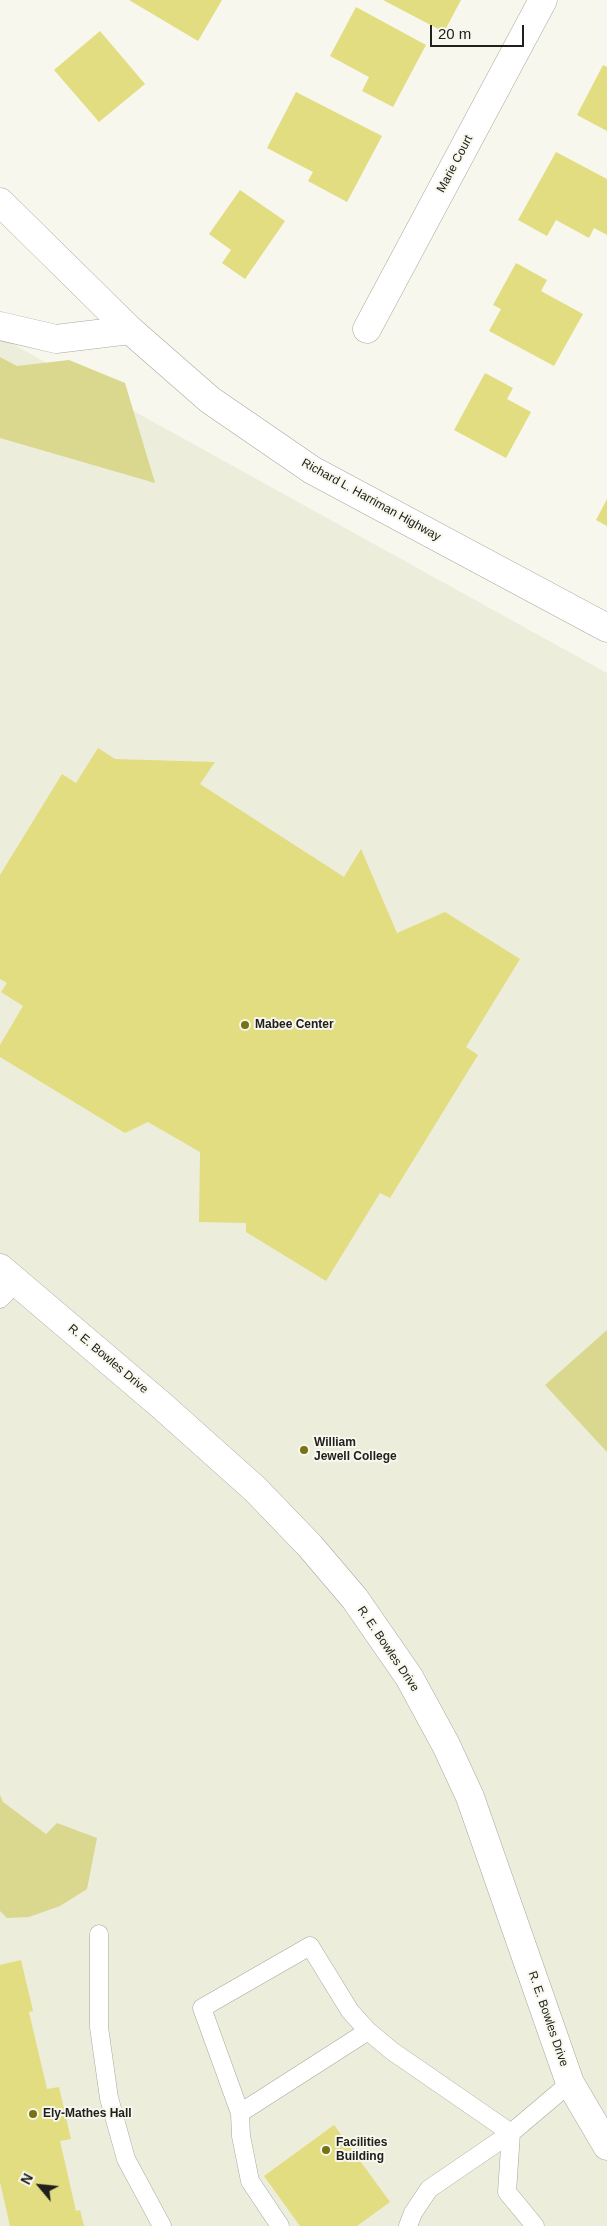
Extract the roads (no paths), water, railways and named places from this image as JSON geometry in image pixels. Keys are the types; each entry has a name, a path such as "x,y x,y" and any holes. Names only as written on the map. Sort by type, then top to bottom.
{"street":[{"name":"Marie Court","path":"367,329 543,0"},
{"name":"Richard L. Harriman Highway","path":"0,202 130,330 210,400 312,470 607,628"},
{"path":"0,326 56,339 130,330"},
{"name":"R. E. Bowles Drive","path":"5,1283 162,1404 255,1489 310,1546 355,1599 409,1677 446,1745 470,1797 570,2083 607,2146"}],"lane":[{"path":"99,1934 99,2027 109,2098 126,2159 162,2226"},
{"path":"280,2226 250,2181 241,2136 240,2113 202,2008 310,1946 350,2011 368,2031 392,2051 511,2133"},
{"path":"240,2113 368,2031"},
{"path":"408,2226 413,2213 429,2189 511,2133 570,2083"},
{"path":"511,2133 507,2192 535,2226"}],"place":[{"name":"Mabee Center","path":"245,1025"},
{"name":"William Jewell College","path":"304,1450"},
{"name":"Ely-Mathes Hall","path":"33,2114"},
{"name":"Facilities Building","path":"326,2150"}]}
